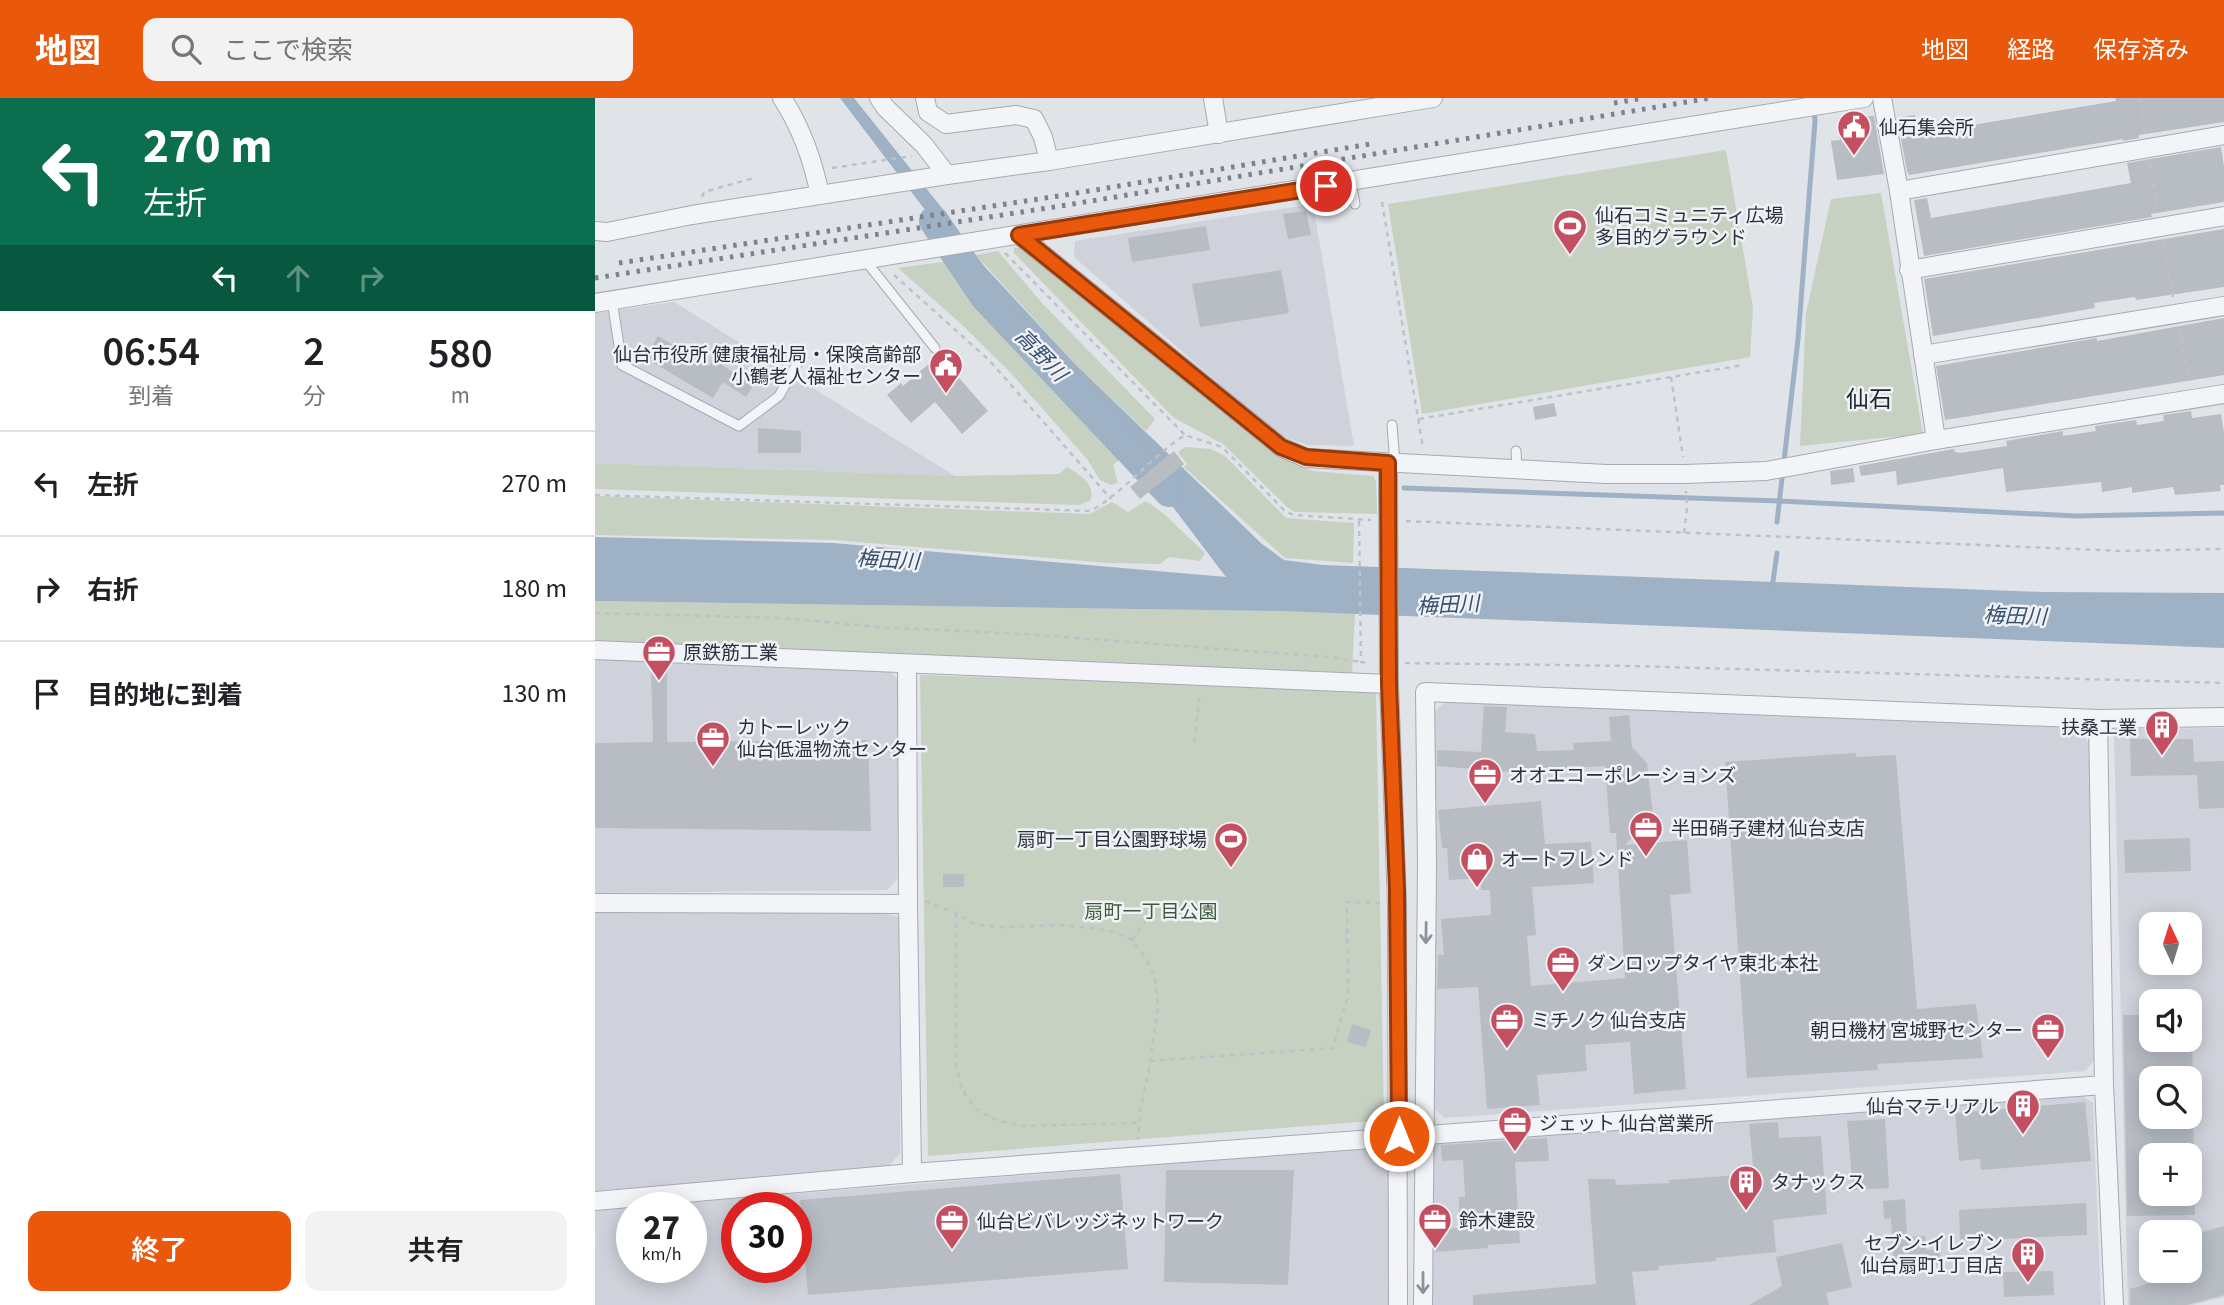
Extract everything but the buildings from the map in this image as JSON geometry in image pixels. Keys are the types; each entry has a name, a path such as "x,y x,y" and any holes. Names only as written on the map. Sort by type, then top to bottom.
{"street":[{"path":"782,98 792,113 814,169 820,195"},
{"path":"879,98 924,145 939,176"},
{"path":"926,98 929,112 946,124 1016,115 1034,119 1043,137 1049,161"},
{"path":"1213,98 1219,134"},
{"path":"595,231 607,232 692,215 1049,161 1433,98"},
{"path":"604,301 1864,98"},
{"path":"1882,98 1899,191 1936,440"},
{"path":"1899,191 2224,135"},
{"path":"1909,270 2224,216"},
{"path":"1019,235 1281,447 1306,457 1392,464 1606,474 1766,471 1936,440 2224,394"},
{"path":"1923,355 2224,306"},
{"path":"1392,464 1388,526 1389,684 1397,905 1398,1305"},
{"path":"595,650 1389,684"},
{"path":"907,664 912,1173"},
{"path":"1423,1305 1427,865 1425,692 2098,719 2224,717"},
{"path":"2098,719 2104,1085 2114,1305"},
{"path":"1396,866 1427,865"},
{"path":"595,903 908,904"},
{"path":"595,1200 912,1173 2104,1085"}],"lane":[{"path":"1351,181 1355,204"},
{"path":"878,258 935,348"},
{"path":"604,301 622,365 739,426 779,396 799,360"},
{"path":"1392,425 1392,464"},
{"path":"1516,451 1517,470"}],"path":[{"path":"2140,98 2193,399"},
{"path":"829,168 916,156"},
{"path":"692,215 704,191 754,178"},
{"path":"1382,202 1426,465"},
{"path":"987,240 1185,435 1222,447 1286,512 1294,515 1359,520 1388,526 1684,533 2123,551 2224,549"},
{"path":"878,258 990,361 1111,499"},
{"path":"1419,419 1743,365"},
{"path":"1671,377 1685,474"},
{"path":"595,495 1091,511 1111,499 1171,443 1185,435"},
{"path":"1684,533 1687,508"},
{"path":"1359,520 1361,655"},
{"path":"595,613 782,618 877,627 1037,635 1329,657 1361,662"},
{"path":"1389,659 2224,684"},
{"path":"1194,741 1203,676"},
{"path":"908,904 924,901 956,913 974,924 1092,928 1132,940 1146,959 1155,978 1158,1007 1139,1124 1138,1156"},
{"path":"1150,1061 1333,1048 1348,995 1347,902 1397,905"},
{"path":"1132,940 1158,904"},
{"path":"956,913 956,1065 962,1090 976,1109 994,1119 1020,1126 1139,1124"}],"shaded area":[{"path":"1313,204 1354,446 1307,445 1277,434 1074,257 1075,241"},
{"path":"674,302 955,476 595,463 595,313"},
{"path":"595,656 887,668 900,682 897,879 887,890 595,893"},
{"path":"1446,701 2078,728 2092,748 2098,1056 2085,1071 1445,1118 1431,1106 1433,713"},
{"path":"2224,728 2224,1297 2192,1305 2128,1305 2114,736 2116,729"},
{"path":"879,911 900,918 900,1153 888,1167 595,1191 595,913"},
{"path":"2081,1095 2093,1103 2101,1305 1431,1305 1430,1148 1443,1140"},
{"path":"1373,1147 1390,1160 1388,1305 595,1305 595,1210 616,1208 616,1283 707,1283 707,1201 721,1200 721,1283 812,1283 812,1192"}],"green space":[{"name":"仙石コミュニティ広場 多目的グラウンド","path":"1726,150 1753,308 1750,357 1422,414 1388,204"},
{"path":"1881,193 1923,434 1800,446 1806,313 1831,199"},
{"path":"1024,247 1268,449 1312,471 1373,476 1376,481 1377,514 1295,512 1287,507 1223,444 1174,418 1014,253 1014,248"},
{"path":"998,251 1042,303 1155,419 1146,431 1075,364 976,255"},
{"path":"957,260 982,297 1126,454 1113,465 1118,483 1111,485 1100,480 1087,459 1009,371 898,268"},
{"path":"1185,447 1211,449 1225,456 1286,518 1354,523 1353,563 1285,558 1184,467 1187,464 1178,452"},
{"path":"595,463 955,476 1059,474 1067,467 1088,484 1091,500 1080,505 595,489"},
{"path":"595,496 1090,514 1112,502 1128,512 1146,501 1164,514 1205,553 1200,561 1169,557 1160,564 1108,563 834,540 595,535"},
{"path":"595,601 1355,614 1352,673 595,641"},
{"name":"扇町一丁目公園","path":"920,675 1376,690 1384,1120 928,1156"}],"water":[{"name":"梅田川","path":"840,98 854,98 945,212 984,266 1075,364 1262,544 1284,560 1323,565 2042,592 2224,593 2224,648 1280,611 595,601 595,537 833,543 1226,577 1110,424 995,302"}],"waterway":[{"path":"1777,522 1798,339 1814,108"},
{"name":"高野川","path":"934,221 985,297 1169,492"},
{"path":"1404,488 1779,501 2076,516 2224,513"},
{"path":"1772,588 1777,553"}],"railway":[{"path":"1614,103 1645,98"},
{"path":"595,278 1067,205 1711,98"},
{"path":"619,263 1065,195 1376,143"}],"place":[{"name":"仙石集会所","path":"1854,157"},
{"name":"仙石コミュニティ広場 多目的グラウンド","path":"1570,256"},
{"name":"仙台市役所 健康福祉局・保険高齢部 小鶴老人福祉センター","path":"946,395"},
{"name":"原鉄筋工業","path":"659,682"},
{"name":"扶桑工業","path":"2162,757"},
{"name":"カトーレック 仙台低温物流センター","path":"713,768"},
{"name":"オオエコーポレーションズ","path":"1485,805"},
{"name":"半田硝子建材 仙台支店","path":"1646,858"},
{"name":"扇町一丁目公園野球場","path":"1231,869"},
{"name":"オートフレンド","path":"1477,889"},
{"name":"ダンロップタイヤ東北 本社","path":"1563,993"},
{"name":"ミチノク 仙台支店","path":"1507,1050"},
{"name":"朝日機材 宮城野センター","path":"2048,1060"},
{"name":"仙台マテリアル","path":"2023,1136"},
{"name":"ジェット 仙台営業所","path":"1515,1153"},
{"name":"タナックス","path":"1746,1212"},
{"name":"鈴木建設","path":"1435,1250"},
{"name":"仙台ビバレッジネットワーク","path":"952,1251"},
{"name":"セブン-イレブン 仙台扇町1丁目店","path":"2028,1284"}],"district":[{"name":"仙石","path":"1869,399"}],"route":[{"path":"1326,186 1019,235 1281,447 1306,457 1388,463 1389,684 1397,890 1399,1136"}]}
